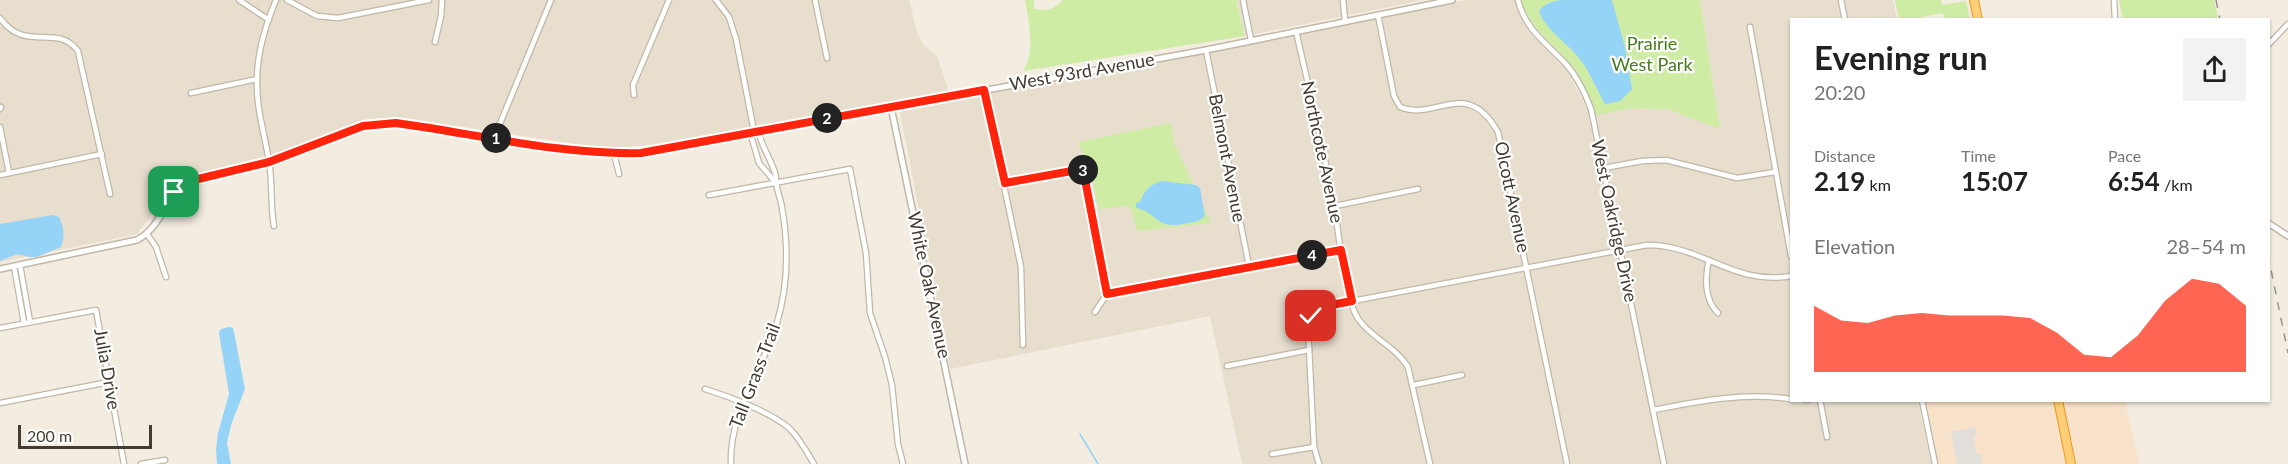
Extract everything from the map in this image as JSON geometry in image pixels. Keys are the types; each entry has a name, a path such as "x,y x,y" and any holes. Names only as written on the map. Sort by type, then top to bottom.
{"highway":[{"path":"1974,0 1978,18"},
{"path":"2058,402 2071,464"}],"street":[{"path":"239,0 269,20"},
{"path":"274,226 269,162 257,79 269,20 276,0"},
{"path":"287,0 317,16 338,18 429,0"},
{"path":"435,42 442,0"},
{"path":"494,138 551,0"},
{"path":"634,94 633,85 669,0"},
{"path":"716,0 729,17 736,39 754,131"},
{"path":"815,0 827,58"},
{"path":"1243,0 1251,40"},
{"path":"1343,0 1345,21"},
{"name":"West 93rd Avenue","path":"147,234 154,227 174,192 182,185 269,162 310,148 351,130 375,124 396,123 614,154 641,153 1206,50 1452,0"},
{"name":"West Oakridge Drive","path":"1518,0 1523,16 1534,33 1567,65 1586,97 1593,118 1664,464"},
{"path":"1841,0 1845,18"},
{"path":"2114,0 2115,18"},
{"name":"Olcott Avenue","path":"1378,15 1394,96 1400,107 1415,110 1458,103 1478,109 1493,123 1502,143 1567,464"},
{"path":"0,18 10,29 20,35 37,38 58,37 70,42 78,51 110,194"},
{"path":"2270,43 2288,24"},
{"path":"1750,27 1790,251"},
{"name":"Northcote Avenue","path":"1296,31 1335,206 1341,250 1352,301 1358,319 1401,356 1408,367 1430,464"},
{"name":"Belmont Avenue","path":"1206,50 1249,266"},
{"path":"191,93 257,79"},
{"path":"984,90 1021,267 1023,345"},
{"name":"White Oak Avenue","path":"891,107 965,464"},
{"path":"0,127 9,173"},
{"name":"Tall Grass Trail","path":"754,131 759,163 776,183"},
{"name":"Tall Grass Trail","path":"731,464 733,431 742,403 773,335 783,296 786,270 786,235 775,172 754,131"},
{"path":"0,175 102,154"},
{"path":"614,154 619,174"},
{"path":"1604,168 1642,161 1666,160 1737,178 1775,172"},
{"path":"709,195 850,169 866,253 868,306 892,386 898,444 903,464"},
{"path":"1005,183 1083,169 1107,294 1095,312"},
{"path":"1335,206 1418,189"},
{"path":"2270,224 2288,236"},
{"path":"0,269 137,240 147,234 156,247 166,277"},
{"path":"1319,464 1314,447 1308,323 1312,314 1321,307 1642,246 1662,246 1683,250 1736,272 1755,277 1790,276"},
{"path":"1107,294 1341,250"},
{"path":"1709,260 1707,284 1711,303 1718,313"},
{"path":"0,328 27,323 17,266"},
{"name":"Julia Drive","path":"27,323 96,310 124,464"},
{"path":"1227,366 1309,350"},
{"path":"1413,385 1462,375"},
{"path":"0,403 109,382"},
{"path":"705,389 742,403 787,426 802,443 814,464"},
{"path":"1653,410 1727,397 1767,396 1790,399"},
{"path":"1820,402 1827,437"},
{"path":"1922,402 1935,464"},
{"path":"1272,454 1314,447"},
{"path":"141,464 165,460"}],"shaded area":[{"path":"0,0 909,0 917,32 924,46 937,55 949,93 684,141 609,149 397,117 373,119 291,150 195,174 173,186 137,234 0,262"},
{"path":"1236,0 1423,0 1245,36"},
{"path":"1467,0 1515,0 1521,18 1531,34 1567,70 1590,115 1631,108 1667,109 1720,128 1700,0 1893,0 1897,18 1790,18 1790,402 1918,402 1931,464 1242,464 1210,316 950,369 900,112 959,96"},
{"path":"1926,402 2125,402 2139,464 1938,464"},
{"path":"1975,427 1977,436 1973,437 1977,455 1981,454 1982,463 1957,464 1951,432"}],"green space":[{"path":"1025,0 1034,0 1034,9 1043,10 1053,8 1063,0 1236,0 1245,36 1023,71 1030,46 1030,27"},
{"name":"Prairie West Park","path":"1521,0 1700,0 1720,129 1667,109 1631,108 1596,115 1577,72 1538,29"},
{"path":"1895,0 1941,0 1942,5 1966,1 1970,18 1945,18 1943,13 1922,18 1899,18"},
{"path":"2119,0 2214,0 2218,18 2123,18"},
{"path":"1171,123 1174,143 1211,223 1137,231 1130,206 1099,209 1090,168 1078,142"}],"water":[{"path":"1560,0 1612,0 1625,47 1632,89 1620,101 1605,104 1582,62 1547,26 1539,11 1548,3"},
{"path":"1162,181 1196,185 1200,188 1205,216 1195,222 1169,225 1144,210 1136,208 1136,203 1140,202 1148,188"},
{"path":"53,215 59,217 62,225 61,247 37,257 17,254 0,261 0,224"},
{"path":"233,328 245,389 231,425 227,443 231,464 217,464 218,433 229,394 219,333 221,329"}],"waterway":[{"path":"1080,434 1098,464"}],"railway":[{"path":"2216,0 2220,18"},
{"path":"2270,265 2288,353"}],"route":[{"path":"174,192 182,185 194,180 269,162 310,148 351,130 375,124 396,123 614,154 641,153 984,90 1005,183 1083,169 1107,294 1341,250 1352,301 1321,307 1311,316"}]}
